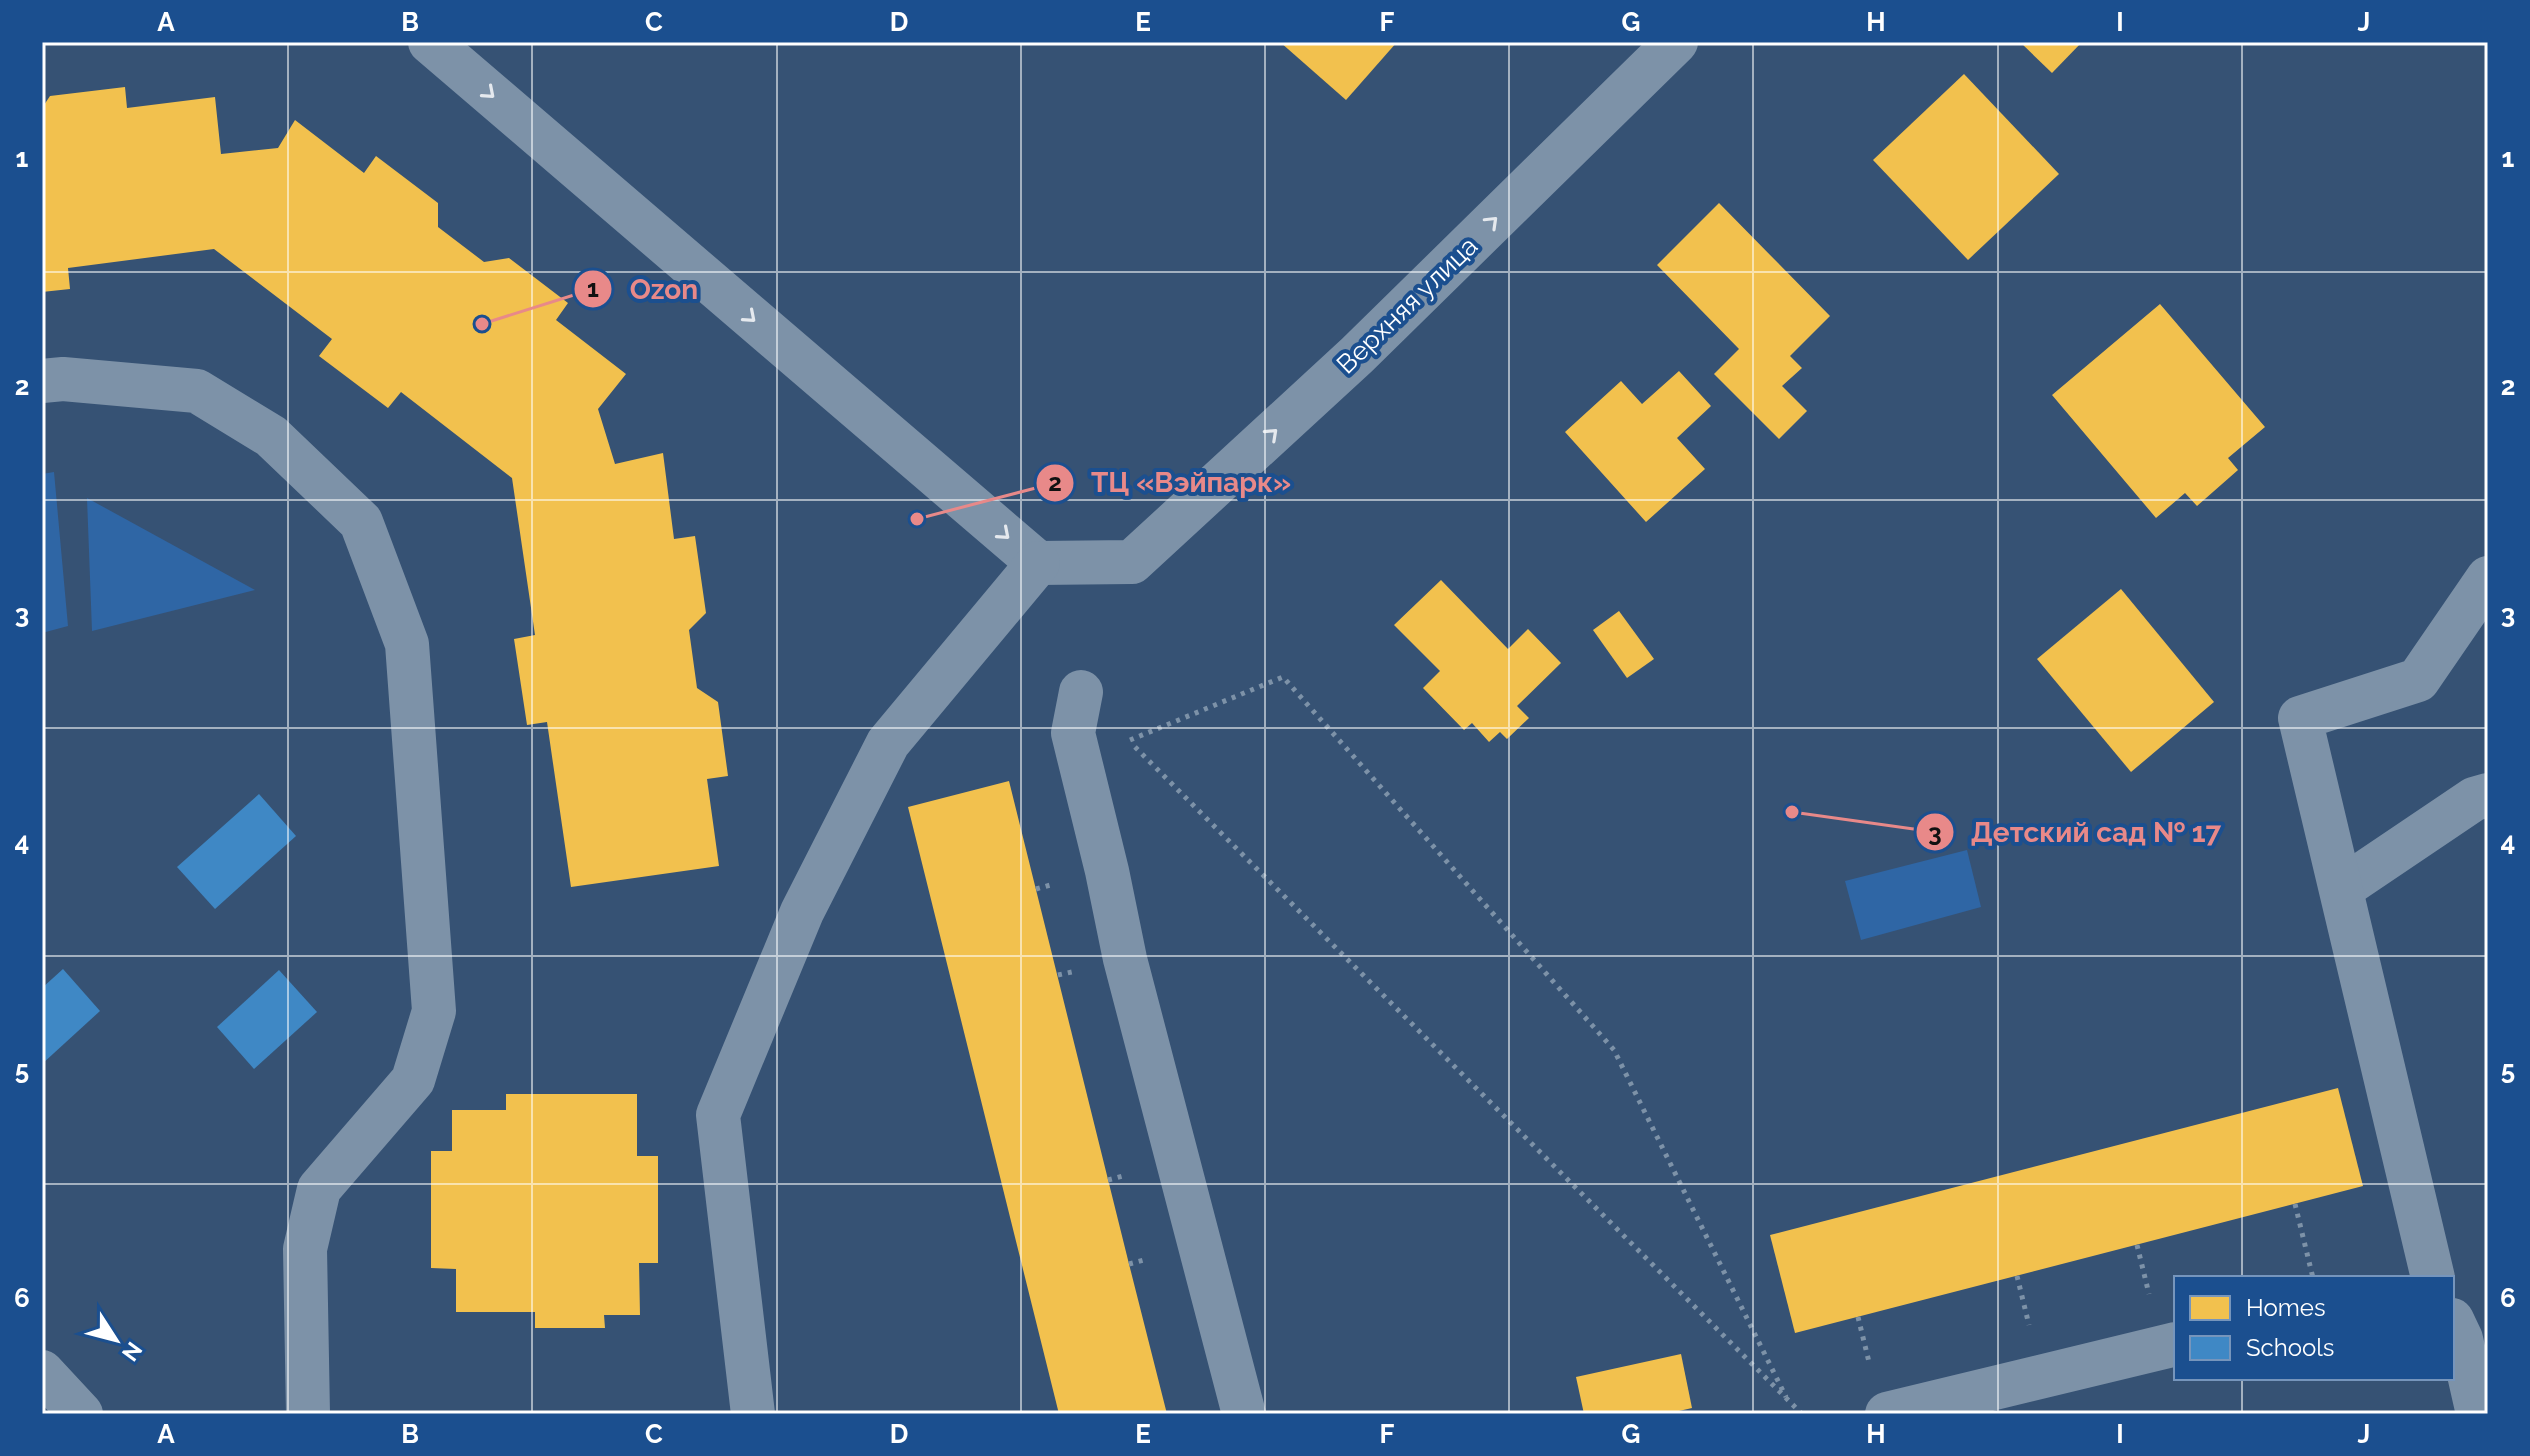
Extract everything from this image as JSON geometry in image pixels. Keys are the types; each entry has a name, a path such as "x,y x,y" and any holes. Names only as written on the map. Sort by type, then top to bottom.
{"street":[{"path":"430,42 1038,563 888,743 802,912 718,1115 753,1414"},
{"name":"Верхняя улица","path":"1038,563 1132,562 1357,355 1676,42"},
{"path":"42,381 63,379 197,391 271,436 361,522 407,644 434,1011 413,1080 319,1189 305,1249 308,1414"},
{"path":"2433,1276 2300,718 2418,680 2488,578"},
{"path":"1081,692 1073,733 1125,959 1244,1414"},
{"path":"2342,888 2474,799 2488,795"},
{"path":"2454,1324 2461,1339 2478,1414"},
{"path":"1887,1414 2174,1344"},
{"path":"42,1372 81,1414"}],"path":[{"path":"1129,740 1283,677 1614,1050 1786,1397"},
{"path":"1081,692 1802,1414"},
{"path":"2295,1204 2313,1276"}],"shaded area":[{"path":"54,472 68,626 42,633 42,474"},
{"path":"87,498 255,590 92,631"},
{"path":"1967,850 1981,907 1861,940 1845,881"}],"building: Homes":[{"path":"1280,42 1397,42 1346,100"},
{"path":"2020,42 2082,42 2052,73"},
{"path":"1964,74 2059,174 1968,260 1873,160"},
{"path":"125,87 127,108 215,97 221,154 278,148 295,120 364,173 376,156 438,203 438,227 484,262 509,258 568,303 556,320 626,374 598,409 615,464 663,453 674,539 695,536 706,613 689,630 697,688 718,702 728,776 707,779 719,866 571,887 547,722 527,725 514,639 535,635 512,478 401,392 388,408 319,356 332,339 214,249 68,268 70,289 42,292 42,108 50,96"},
{"path":"1719,203 1830,316 1790,356 1802,368 1782,386 1807,411 1779,439 1714,374 1739,349 1657,265"},
{"path":"2160,304 2265,427 2228,458 2238,470 2197,506 2185,493 2156,518 2052,395"},
{"path":"1679,371 1711,406 1677,438 1705,469 1646,522 1565,432 1621,381 1642,404"},
{"path":"1441,580 1508,649 1528,629 1561,663 1517,706 1529,718 1507,739 1500,732 1489,742 1472,723 1464,730 1423,688 1440,671 1394,625"},
{"path":"2121,589 2214,702 2131,772 2037,659"},
{"path":"1619,611 1654,659 1627,678 1593,630"},
{"path":"1009,781 1167,1414 1059,1414 908,807"},
{"path":"2338,1088 2363,1186 1795,1333 1770,1235"},
{"path":"506,1094 637,1094 637,1156 658,1156 658,1263 639,1263 640,1315 604,1315 605,1328 535,1328 535,1312 456,1312 456,1269 431,1268 431,1151 452,1151 452,1110 506,1110"},
{"path":"1681,1354 1692,1408 1666,1414 1584,1414 1576,1377"}],"building: Schools":[{"path":"259,794 296,836 215,909 177,867"},
{"path":"63,969 100,1011 42,1064 42,988"},
{"path":"279,970 317,1012 254,1069 217,1027"}],"place":[{"name":"Ozon","path":"482,324"},
{"name":"ТЦ «Вэйпарк»","path":"917,519"},
{"name":"Детский сад № 17","path":"1792,812"}]}
